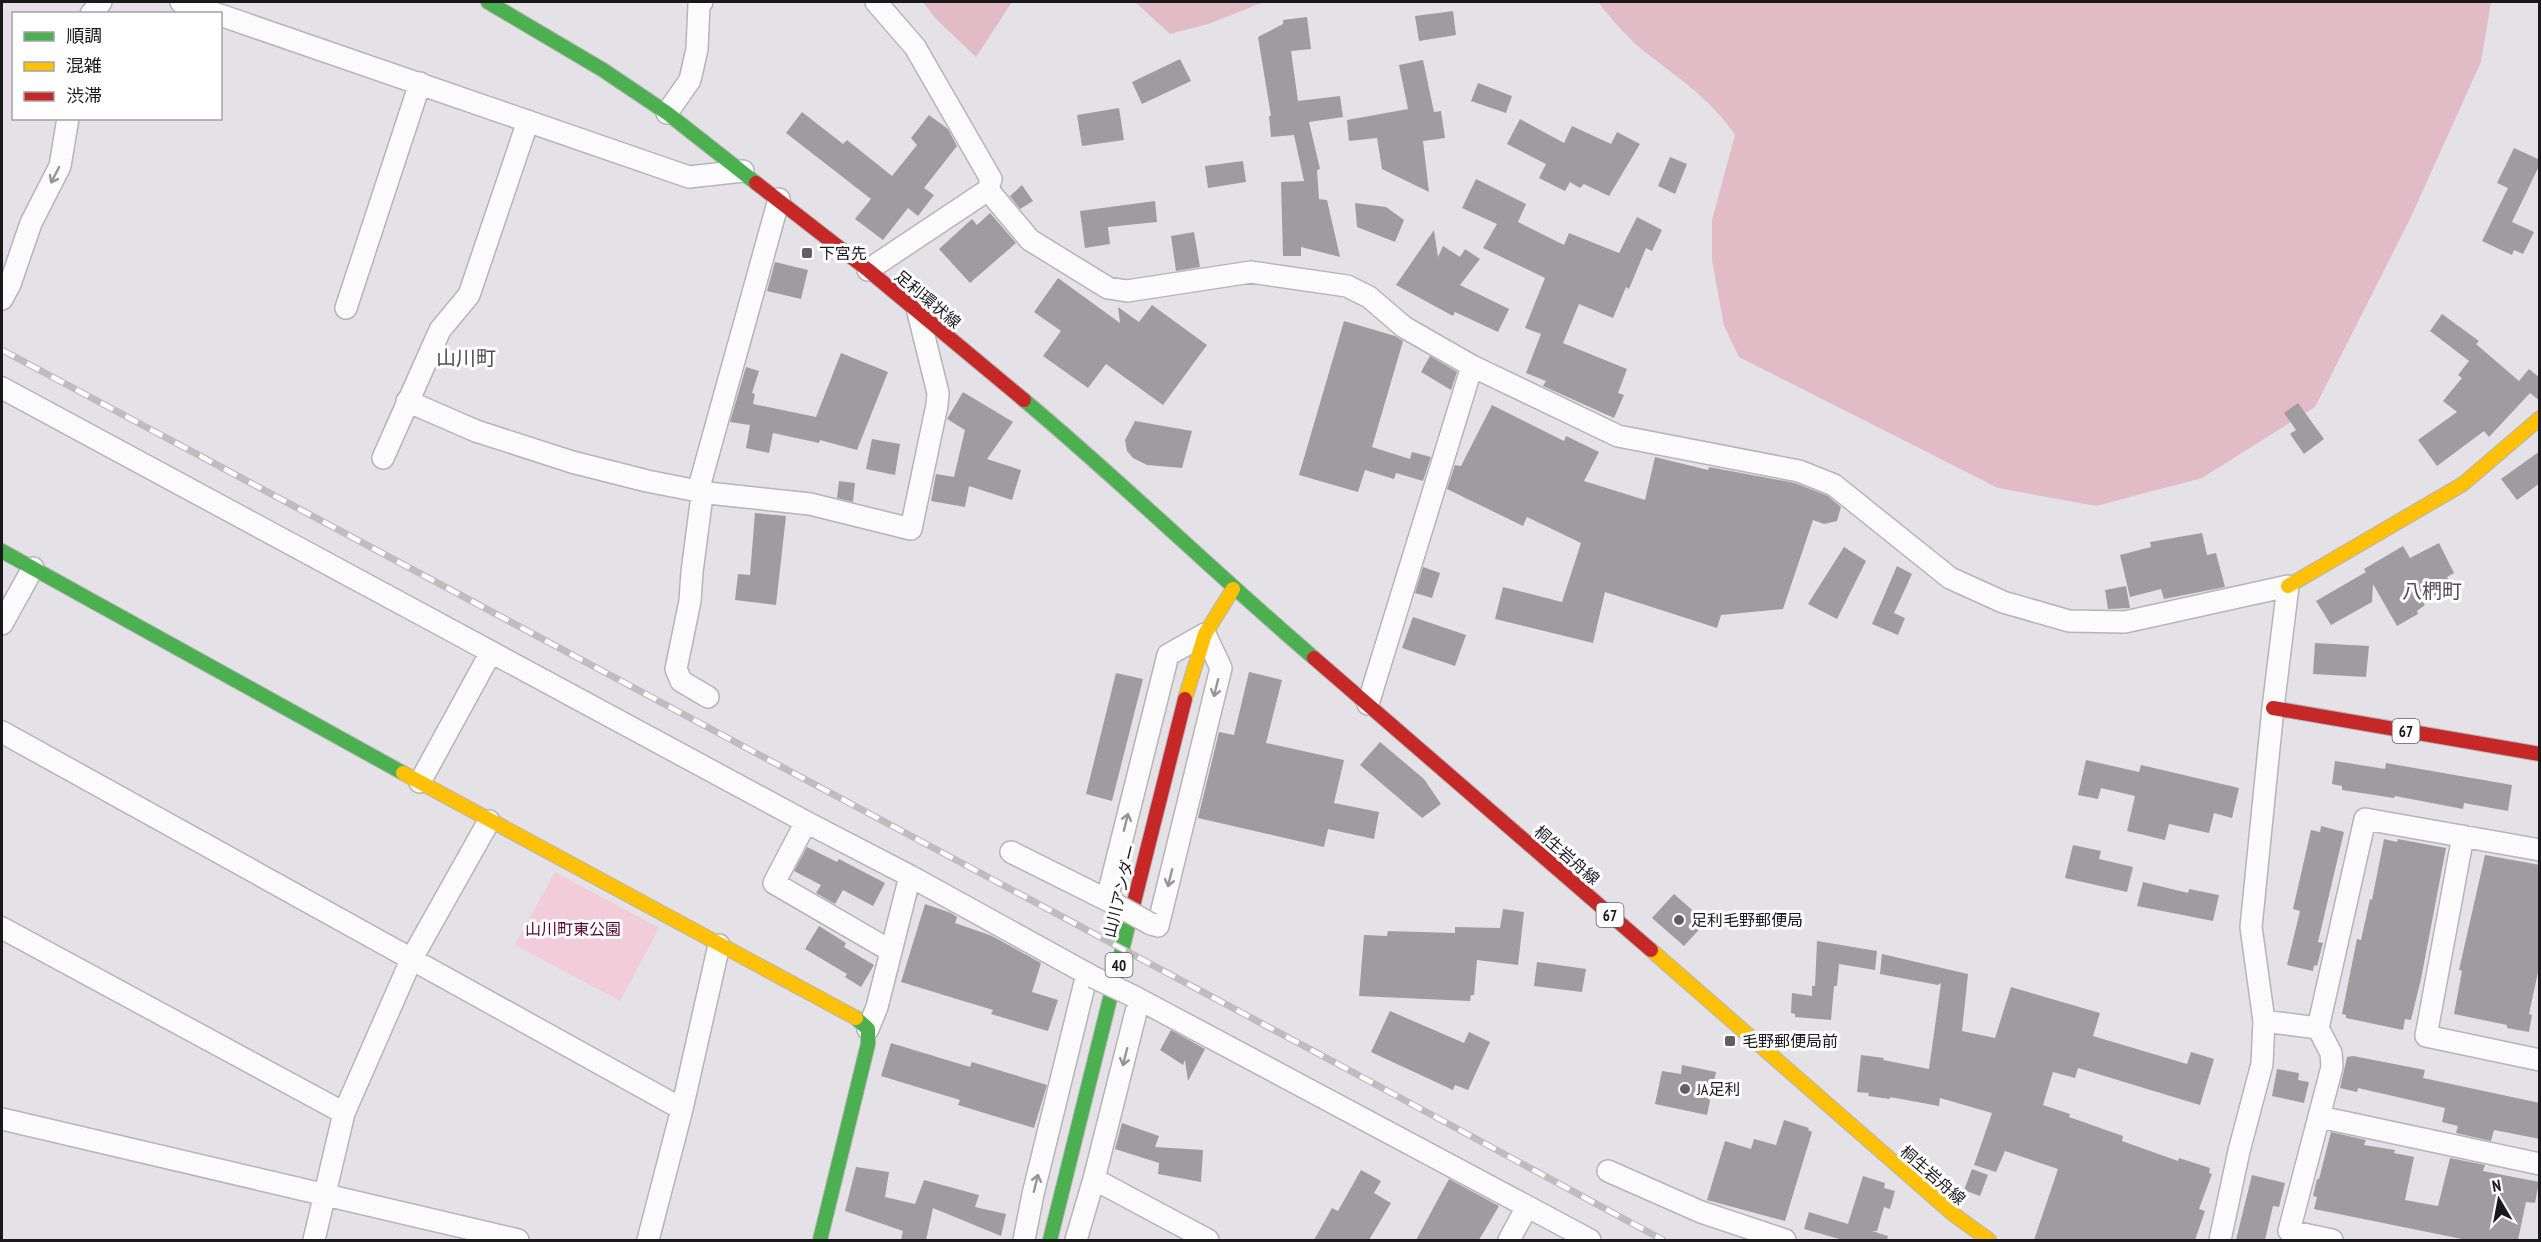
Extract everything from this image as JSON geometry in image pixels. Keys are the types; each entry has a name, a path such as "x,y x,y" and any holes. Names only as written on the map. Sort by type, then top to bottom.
{"main road":[{"name":"足利環状線","path":"488,2 603,70 668,113 779,199 1062,432 1233,589"},
{"path":"2288,586 2463,484 2540,418"},
{"path":"2,551 489,821 861,1021 868,1029 868,1044 820,1240"},
{"name":"40","path":"1205,634 1233,589"},
{"name":"桐生岩舟線","path":"1233,589 1953,1214 1989,1240"},
{"name":"山川アンダー","path":"1050,1240 1186,690 1205,634"},
{"name":"67","path":"2273,708 2540,754"}],"street":[{"path":"181,2 213,12"},
{"path":"868,270 988,190 991,179 915,47 876,2"},
{"path":"668,113 690,80 697,49 696,3"},
{"path":"222,15 689,177 743,171"},
{"path":"346,308 420,83"},
{"path":"2,299 10,284 31,223 60,166 68,120"},
{"path":"383,458 440,330 469,295 528,121"},
{"path":"988,190 1030,240 1108,288 1128,291 1251,272 1347,286 1369,297 1404,327 1472,366 1618,436 1799,471 1833,485 1950,578 2003,602 2069,621 2125,622 2288,586 2251,927 2265,1021 2262,1064 2239,1151 2220,1240"},
{"path":"708,697 681,681 676,669 690,601 701,480 779,199"},
{"path":"407,401 476,431 572,462 647,481 701,491 810,504 911,529 938,405 938,393 918,312"},
{"path":"1368,704 1472,366"},
{"path":"2,388 1090,975 1590,1240"},
{"path":"2,624 33,568"},
{"path":"1011,852 1158,926 1221,668 1205,634 1168,656 1110,901"},
{"path":"420,782 491,652"},
{"path":"2,732 682,1109"},
{"path":"2332,1240 2289,1231 2332,1067 2331,1053 2318,1028 2365,819 2540,850"},
{"path":"314,1240 344,1113 412,958 489,821"},
{"path":"806,822 774,883 891,951"},
{"path":"2463,836 2426,1036 2540,1060"},
{"path":"868,1029 877,1007 910,876"},
{"path":"2,927 344,1113"},
{"path":"648,1240 682,1109 719,945"},
{"path":"1024,1240 1033,1194 1090,975"},
{"path":"1076,1240 1094,1179 1136,998"},
{"path":"2265,1021 2318,1028"},
{"path":"2320,1117 2540,1164"},
{"path":"2,1119 519,1240"},
{"path":"1608,1171 1701,1212 1785,1240"},
{"path":"1094,1179 1208,1240"},
{"path":"1509,1240 1527,1207"}],"green space":[{"name":"山川町東公園","path":"555,872 659,928 620,1001 515,945"}],"shaded area":[{"path":"923,2 1012,2 976,57 935,18"},
{"path":"1135,2 1264,2 1208,24 1170,34"},
{"path":"1598,2 2491,2 2481,62 2410,219 2315,407 2202,478 2096,506 1998,488 1739,357 1724,326 1712,260 1712,220 1735,135 1715,109 1633,42"}],"building":[{"path":"1453,11 1456,35 1419,41 1415,16"},
{"path":"1307,17 1311,49 1291,51 1298,101 1340,96 1343,117 1309,122 1320,169 1317,170 1319,199 1327,200 1340,257 1301,247 1301,256 1283,256 1281,182 1304,181 1294,135 1271,137 1269,116 1271,116 1258,37 1283,24 1283,20"},
{"path":"1180,59 1191,81 1142,104 1132,82"},
{"path":"1423,60 1434,112 1441,111 1445,138 1423,141 1429,192 1382,169 1377,138 1349,141 1347,120 1408,109 1399,65"},
{"path":"1478,83 1512,96 1506,113 1471,101"},
{"path":"1119,108 1124,140 1082,146 1077,115"},
{"path":"802,112 843,144 847,140 892,176 917,145 911,138 929,115 948,129 957,146 924,188 934,195 918,216 908,208 883,240 855,219 871,199 786,133"},
{"path":"1520,119 1564,143 1572,126 1611,144 1617,132 1640,144 1609,196 1584,184 1580,188 1570,182 1565,191 1539,178 1546,164 1507,144"},
{"path":"2514,148 2540,160 2540,164 2512,222 2534,232 2523,254 2514,250 2512,255 2482,241 2508,188 2497,183"},
{"path":"1670,157 1687,164 1675,194 1658,186"},
{"path":"1243,161 1246,182 1208,188 1205,166"},
{"path":"1476,179 1526,204 1518,222 1564,245 1569,233 1619,253 1637,217 1662,230 1652,251 1646,248 1629,289 1626,287 1613,318 1579,304 1563,343 1627,369 1618,393 1624,395 1614,418 1543,386 1546,381 1526,373 1541,334 1525,328 1545,278 1483,248 1497,224 1462,208"},
{"path":"1022,185 1033,201 1020,209 1010,196"},
{"path":"1155,201 1157,222 1108,227 1110,244 1085,248 1080,211"},
{"path":"1355,203 1386,207 1404,220 1395,242 1357,227"},
{"path":"990,213 1016,243 970,283 939,249 972,219 977,225"},
{"path":"1434,230 1438,257 1443,246 1460,257 1465,249 1480,259 1460,285 1509,309 1498,332 1455,312 1453,316 1396,285"},
{"path":"1194,232 1200,267 1176,271 1171,236"},
{"path":"775,262 808,270 801,299 767,291"},
{"path":"1058,278 1120,323 1118,307 1139,322 1152,305 1207,345 1163,405 1106,364 1088,388 1043,356 1061,331 1034,312"},
{"path":"2442,314 2479,341 2476,344 2519,381 2529,369 2540,378 2540,401 2530,393 2489,437 2484,431 2437,466 2418,440 2457,412 2443,401 2462,378 2458,375 2469,361 2430,331"},
{"path":"1344,321 1395,336 1403,341 1372,447 1410,459 1412,452 1431,457 1423,481 1396,473 1394,479 1365,470 1358,492 1299,475"},
{"path":"841,353 888,372 857,450 820,440 819,443 773,433 769,453 746,448 750,425 730,422 746,367 759,371 752,393 755,394 753,404 816,417"},
{"path":"1430,356 1457,372 1451,390 1421,372"},
{"path":"963,392 1013,422 987,459 1021,470 1012,500 969,486 965,507 931,501 936,474 954,477 965,430 947,419"},
{"path":"2298,403 2324,439 2304,454 2290,434 2296,430 2284,413"},
{"path":"1492,405 1564,441 1566,436 1599,452 1584,481 1645,500 1655,457 1708,470 1709,467 1795,483 1828,496 1841,507 1837,521 1824,524 1813,520 1783,609 1721,615 1717,628 1605,592 1593,643 1495,619 1503,587 1562,602 1581,543 1527,517 1523,526 1447,489 1455,465 1461,466"},
{"path":"1135,421 1192,431 1182,468 1147,465 1133,458 1127,451 1125,440"},
{"path":"872,439 900,444 895,475 866,469"},
{"path":"2540,451 2540,483 2517,500 2501,479"},
{"path":"839,481 855,483 853,502 837,498"},
{"path":"755,513 786,516 776,605 735,600 738,574 750,575"},
{"path":"2202,533 2207,555 2216,553 2225,587 2164,599 2161,589 2130,597 2120,555 2151,547 2150,542"},
{"path":"2439,543 2454,573 2447,577 2452,586 2423,602 2425,605 2417,611 2418,614 2397,626 2373,584 2372,602 2331,625 2316,601 2366,572 2364,569 2403,546 2410,558"},
{"path":"1844,547 1866,561 1837,619 1808,604"},
{"path":"1897,566 1912,574 1894,613 1905,618 1898,635 1872,624"},
{"path":"1423,567 1440,573 1432,598 1415,593"},
{"path":"2126,586 2130,608 2108,609 2105,590"},
{"path":"1413,617 1466,635 1455,666 1402,648"},
{"path":"2315,643 2369,646 2366,677 2313,674"},
{"path":"1249,672 1282,680 1266,743 1344,760 1334,803 1379,812 1374,839 1328,829 1324,847 1198,818 1219,732 1234,735"},
{"path":"1116,673 1143,679 1112,801 1086,794"},
{"path":"1380,742 1424,779 1441,804 1422,818 1360,765"},
{"path":"2086,760 2139,772 2141,765 2239,788 2232,818 2214,813 2209,833 2169,824 2165,840 2127,831 2135,796 2101,788 2098,799 2078,795"},
{"path":"2335,761 2385,769 2386,763 2512,785 2508,811 2464,803 2463,809 2395,796 2394,798 2342,790 2342,786 2332,784"},
{"path":"2321,826 2344,832 2318,942 2323,943 2317,966 2314,965 2313,971 2287,965 2300,911 2293,909 2311,830 2320,832"},
{"path":"2384,839 2397,842 2398,839 2446,848 2421,979 2411,1020 2405,1019 2403,1030 2346,1018 2346,1015 2342,1014 2357,939 2361,940 2370,899 2372,900"},
{"path":"2073,845 2101,851 2099,859 2133,867 2127,892 2065,878"},
{"path":"807,847 837,862 839,859 885,883 873,906 843,890 835,904 816,893 821,885 794,871"},
{"path":"2485,855 2540,865 2540,963 2529,1014 2532,1015 2529,1032 2454,1014 2462,971 2459,970"},
{"path":"2143,882 2188,893 2189,889 2219,895 2213,921 2137,906"},
{"name":"足利毛野郵便局","path":"1674,894 1706,922 1684,946 1652,918"},
{"path":"925,904 951,913 957,917 955,923 992,936 1041,963 1032,992 1058,1000 1048,1031 991,1014 993,1010 901,982"},
{"path":"1503,909 1524,912 1518,965 1477,960 1474,995 1471,995 1470,1001 1359,996 1364,935 1387,936 1388,931 1455,933 1455,927 1500,928"},
{"path":"819,926 846,943 844,947 874,965 861,987 845,977 847,974 805,949"},
{"path":"1817,941 1877,951 1875,970 1839,964 1837,986 1834,986 1831,1020 1795,1017 1795,1014 1791,1013 1792,993 1812,996 1812,986 1815,986"},
{"path":"1882,954 1968,974 1962,1031 1995,1038 2011,987 2100,1013 2093,1036 2187,1064 2191,1052 2214,1059 2200,1105 2078,1068 2075,1078 2053,1072 2043,1105 2123,1136 2122,1141 2178,1161 2179,1158 2210,1168 2209,1173 2212,1174 2199,1209 2205,1211 2195,1240 2034,1240 2058,1169 2005,1151 1996,1172 1974,1165 1992,1113 1940,1098 1939,1106 1890,1097 1890,1099 1868,1096 1869,1093 1857,1092 1861,1055 1929,1069 1941,983 1938,985 1880,974"},
{"path":"1537,962 1586,969 1582,992 1534,986"},
{"path":"1390,1011 1464,1043 1469,1032 1490,1042 1468,1090 1455,1085 1453,1090 1371,1052"},
{"path":"1171,1030 1205,1049 1188,1081 1185,1060 1183,1065 1160,1050"},
{"path":"891,1043 970,1067 972,1062 1047,1085 1034,1128 958,1105 960,1100 881,1076"},
{"path":"2353,1056 2425,1070 2423,1078 2540,1103 2540,1139 2494,1130 2491,1141 2456,1133 2458,1126 2442,1122 2445,1108 2358,1088 2357,1092 2340,1088 2347,1057"},
{"name":"JA足利","path":"1682,1065 1716,1072 1707,1115 1655,1104 1662,1071 1681,1074"},
{"path":"2277,1069 2299,1073 2298,1080 2309,1082 2304,1103 2272,1096"},
{"path":"1784,1120 1809,1128 1808,1130 1812,1132 1785,1221 1707,1200 1725,1141 1751,1149 1754,1139 1776,1145"},
{"path":"1122,1123 1159,1136 1155,1147 1203,1150 1201,1182 1158,1174 1159,1163 1115,1149"},
{"path":"2331,1132 2366,1140 2364,1145 2395,1150 2394,1153 2414,1157 2405,1200 2438,1206 2450,1158 2485,1165 2483,1171 2539,1182 2535,1203 2526,1202 2518,1240 2467,1240 2314,1209 2317,1197 2313,1196"},
{"path":"856,1167 889,1172 885,1197 915,1204 924,1180 979,1195 975,1207 1006,1214 1001,1236 933,1208 926,1240 901,1240 903,1231 845,1211"},
{"path":"1972,1169 1988,1175 1980,1196 1964,1190"},
{"path":"1361,1170 1381,1181 1374,1193 1391,1203 1369,1240 1314,1240 1332,1208 1338,1211"},
{"path":"2252,1175 2285,1183 2279,1207 2273,1206 2265,1240 2236,1240"},
{"path":"1863,1176 1885,1183 1884,1188 1895,1191 1890,1209 1884,1207 1877,1231 1872,1231 1888,1236 1887,1240 1843,1240 1804,1229 1809,1212 1848,1224"},
{"path":"1449,1179 1499,1206 1479,1240 1416,1240"}],"railway":[{"path":"2,350 1663,1240"}],"traffic: fast":[{"path":"488,2 603,70 667,113 756,183"},
{"path":"1024,400 1314,658"},
{"path":"2,551 403,773"},
{"path":"1050,1240 1130,918"},
{"path":"820,1240 868,1044 868,1029 856,1018"}],"traffic: slow":[{"path":"2288,586 2463,484 2540,418"},
{"path":"1185,699 1205,634 1233,589"},
{"path":"403,773 856,1018"},
{"path":"1651,950 1953,1214 1989,1240"}],"traffic: jam":[{"path":"756,183 868,270 1024,400"},
{"path":"1314,658 1651,950"},
{"path":"1130,918 1185,699"},
{"path":"2273,708 2540,754"}],"place":[{"name":"下宮先","path":"807,253"},
{"name":"足利毛野郵便局","path":"1679,920"},
{"name":"毛野郵便局前","path":"1730,1041"},
{"name":"JA足利","path":"1685,1089"}],"district":[{"name":"山川町","path":"466,358"},
{"name":"八椚町","path":"2432,591"}]}
